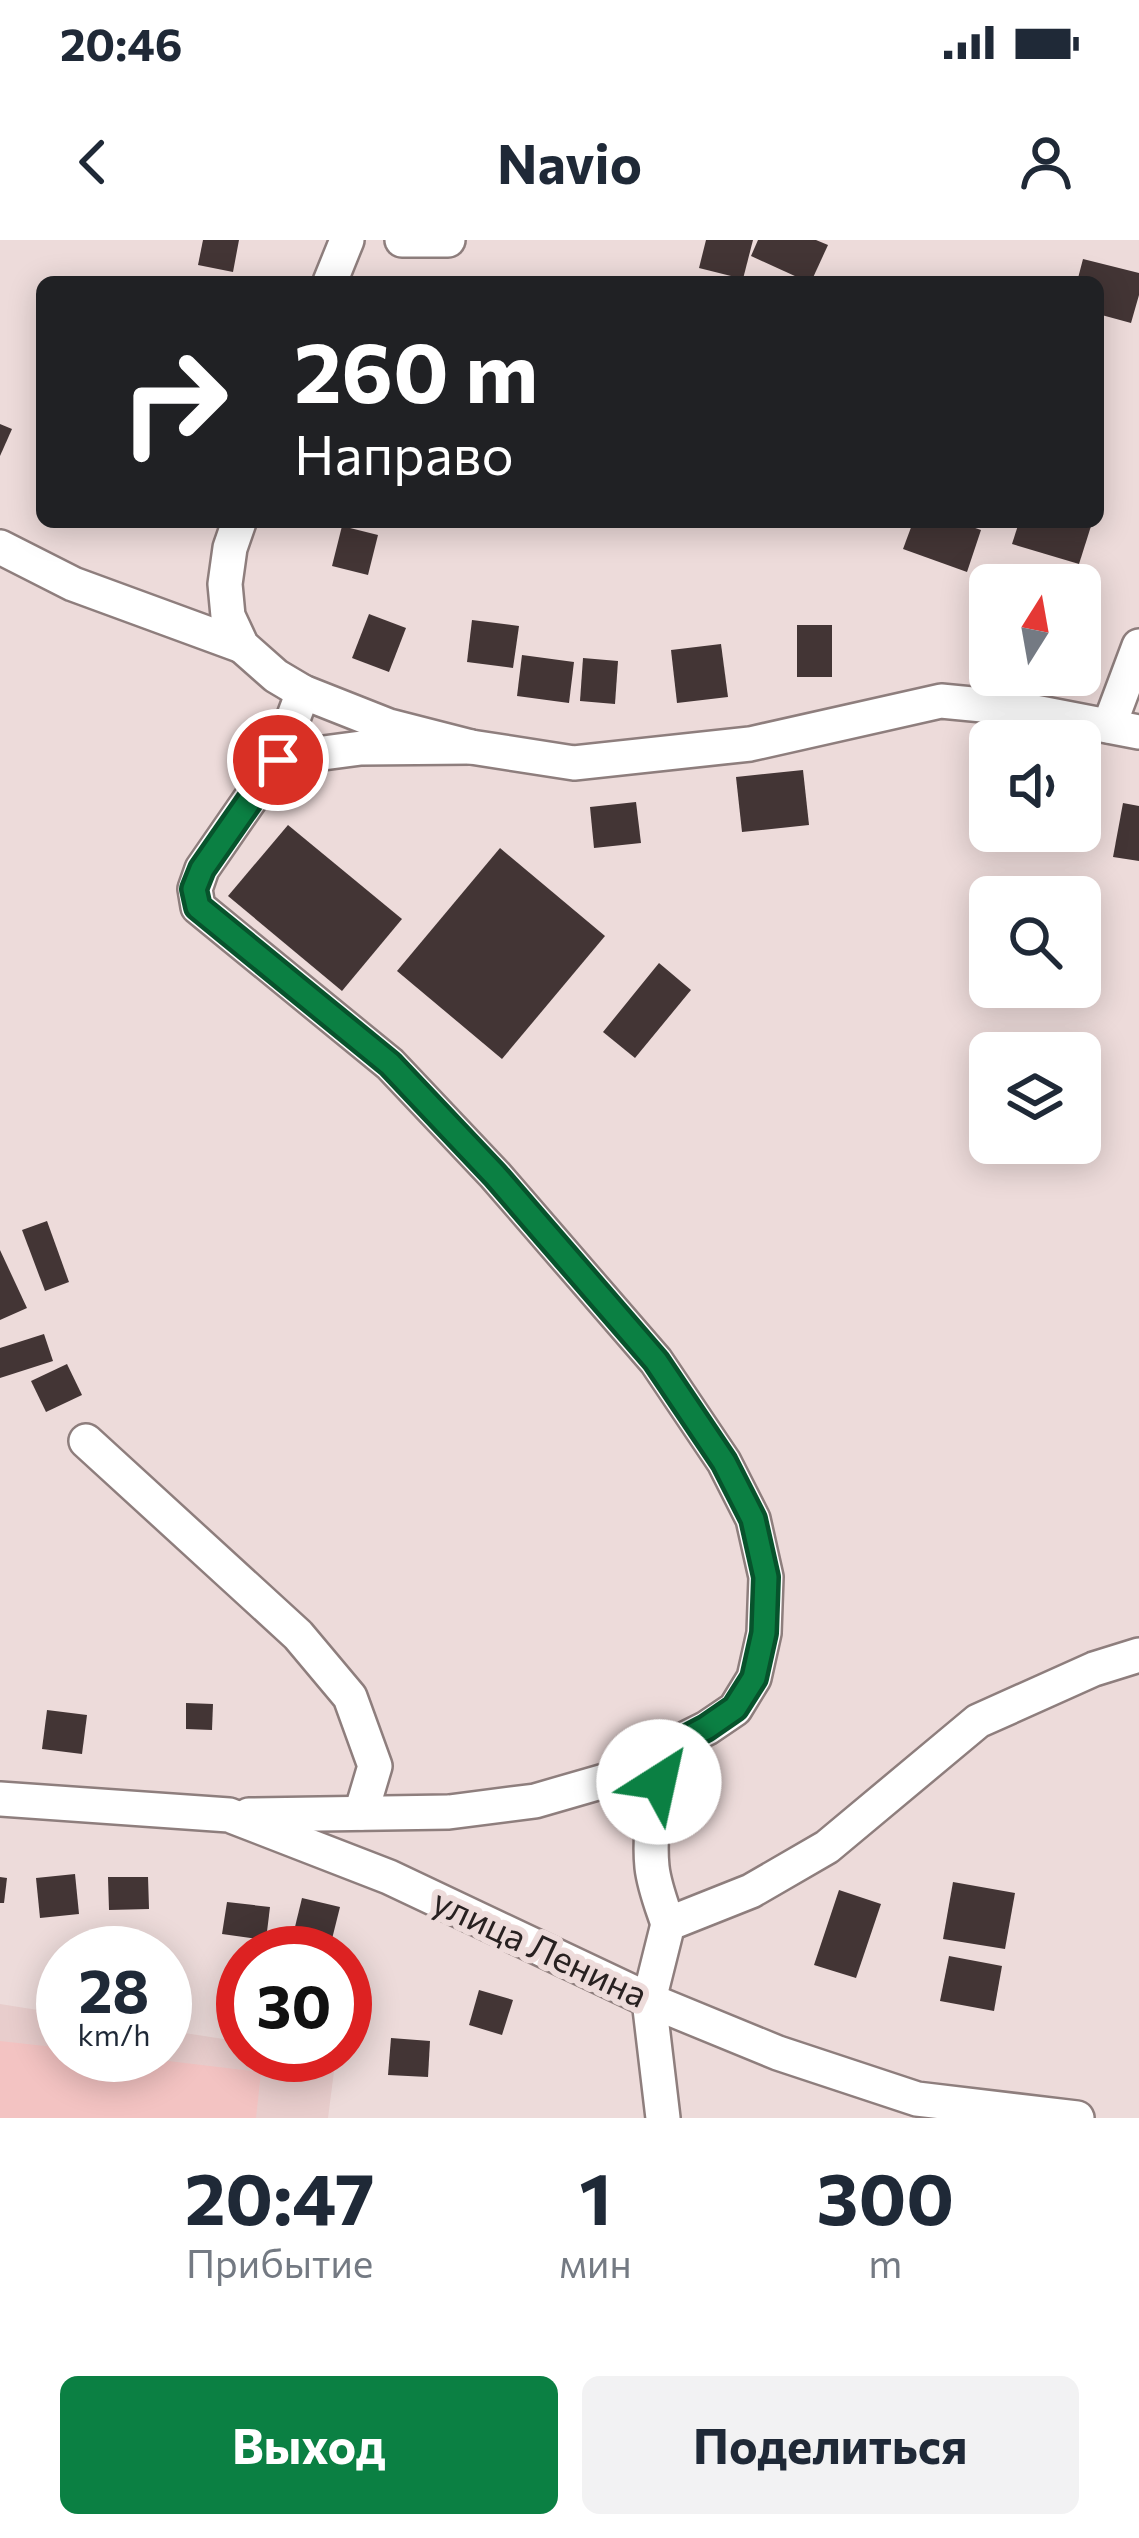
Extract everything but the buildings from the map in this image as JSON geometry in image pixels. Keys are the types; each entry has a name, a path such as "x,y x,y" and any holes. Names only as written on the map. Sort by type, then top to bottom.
{"street":[{"path":"332,276 347,240"},
{"path":"402,240 448,240"},
{"path":"237,528 225,584 228,616 242,646"},
{"path":"0,547 73,584 242,646 303,692 389,726 471,747 574,763 750,744 940,700 1014,708 1124,729 1139,646"},
{"path":"229,1815 449,1812 536,1801 625,1775 735,1708 754,1678 764,1633 766,1577 753,1519 724,1462 656,1361 495,1175 390,1064 198,907 194,889 202,869 278,760 303,692"},
{"path":"278,760 361,748 471,747"},
{"path":"86,1441 298,1635 350,1697 375,1766 361,1814"},
{"path":"668,1924 751,1891 827,1847 978,1721 1094,1669 1139,1655"},
{"path":"663,2118 649,2000 668,1924 652,1870 651,1830 668,1748"},
{"name":"улица Ленина","path":"0,1799 229,1815 389,1877 649,2000 778,2054 917,2099 1076,2118"}],"shaded area":[{"path":"0,2004 36,2010 36,2082 192,2082 192,2034 216,2038 216,2082 333,2082 328,2118 0,2118"},
{"path":"0,2041 36,2045 36,2082 192,2082 192,2064 216,2067 216,2082 260,2082 256,2118 0,2118"}],"route":[{"path":"278,760 202,869 194,889 198,907 390,1064 495,1175 656,1361 724,1462 753,1519 766,1577 764,1633 754,1678 735,1708 668,1748 659,1782"}]}
